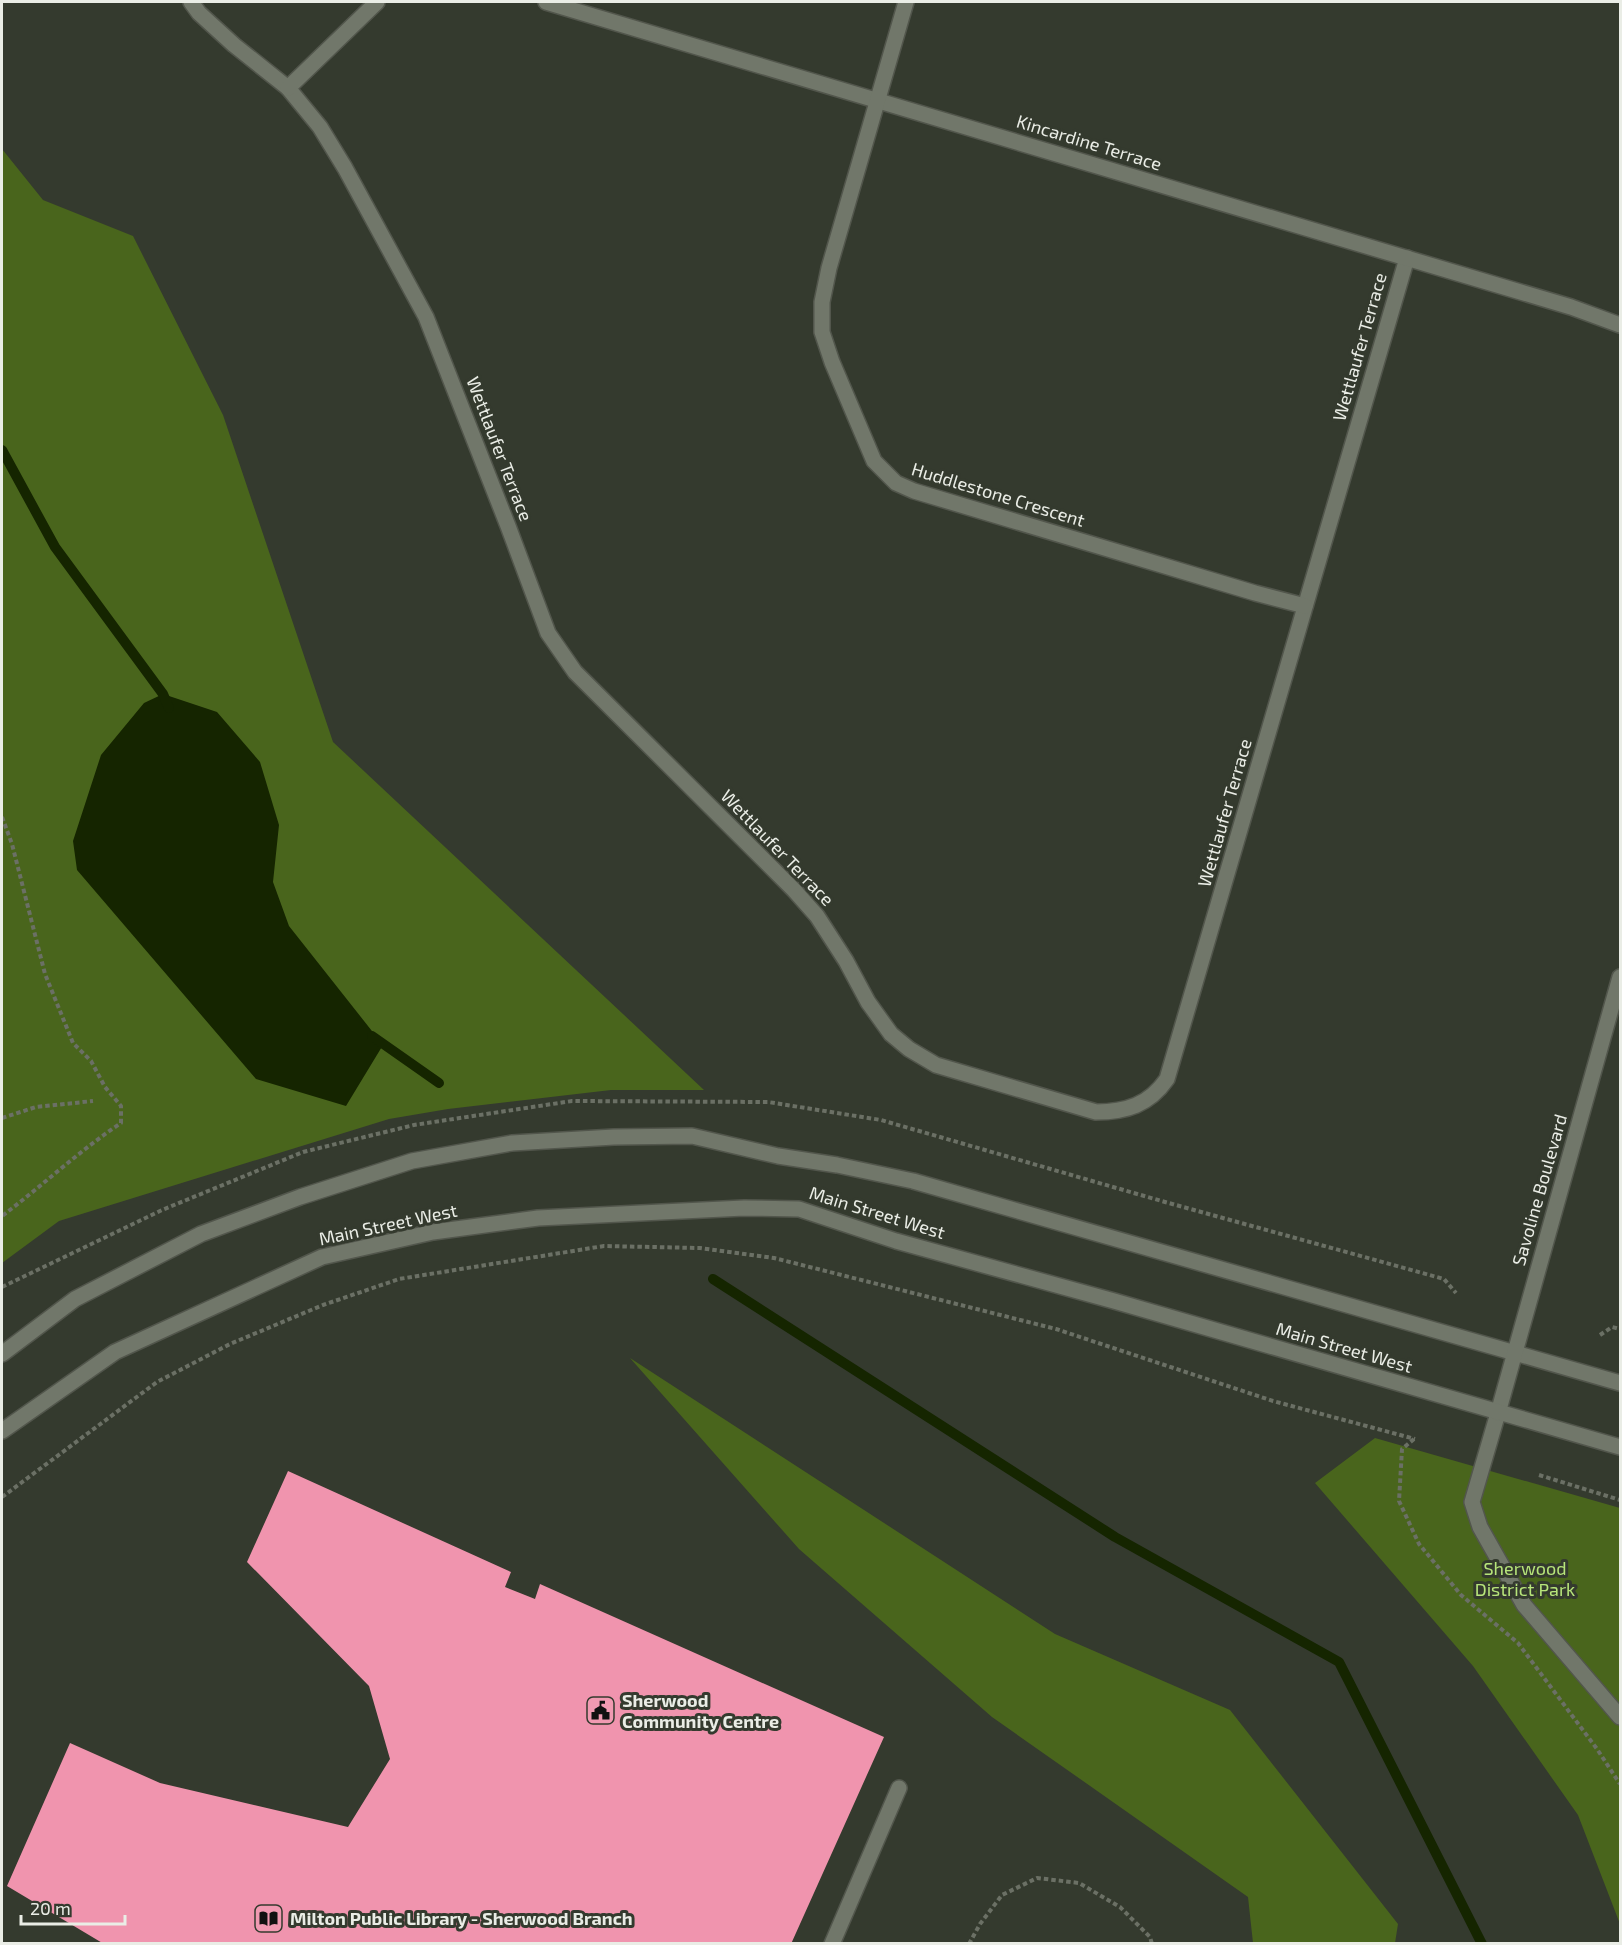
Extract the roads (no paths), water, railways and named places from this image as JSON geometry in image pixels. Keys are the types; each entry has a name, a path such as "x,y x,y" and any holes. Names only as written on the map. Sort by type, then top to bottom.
{"street":[{"name":"Wettlaufer Terrace","path":"191,2 234,45 288,88 320,127 345,168 426,317 548,633 575,672 794,890 817,916 846,961 868,1002 891,1034 909,1049 936,1065 1096,1112 1116,1112 1139,1105 1158,1092 1167,1079 1407,258"},
{"path":"288,88 377,2"},
{"name":"Kincardine Terrace","path":"546,2 1571,307 1620,325"},
{"name":"Huddlestone Crescent","path":"906,2 829,268 822,302 822,332 832,362 874,461 896,483 914,491 1305,606"},
{"name":"Savoline Boulevard","path":"1620,977 1472,1502 1480,1527 1524,1605 1620,1718"},
{"name":"Main Street West","path":"2,1354 75,1299 201,1234 300,1197 412,1161 512,1143 614,1137 692,1136 778,1156 837,1165 913,1181 1620,1383"},
{"name":"Main Street West","path":"2,1431 115,1352 322,1257 433,1232 538,1218 744,1208 800,1209 896,1241 1620,1447"},
{"path":"832,1944 899,1788"}],"waterway":[{"path":"2,450 55,547 163,694 169,708"},
{"path":"372,1036 439,1083"},
{"path":"713,1279 1115,1537 1339,1662 1482,1944"}],"place":[{"name":"Sherwood Community Centre","path":"601,1711"},
{"name":"Milton Public Library - Sherwood Branch","path":"269,1919"}],"park label":[{"name":"Sherwood District Park","path":"1525,1579"}]}
